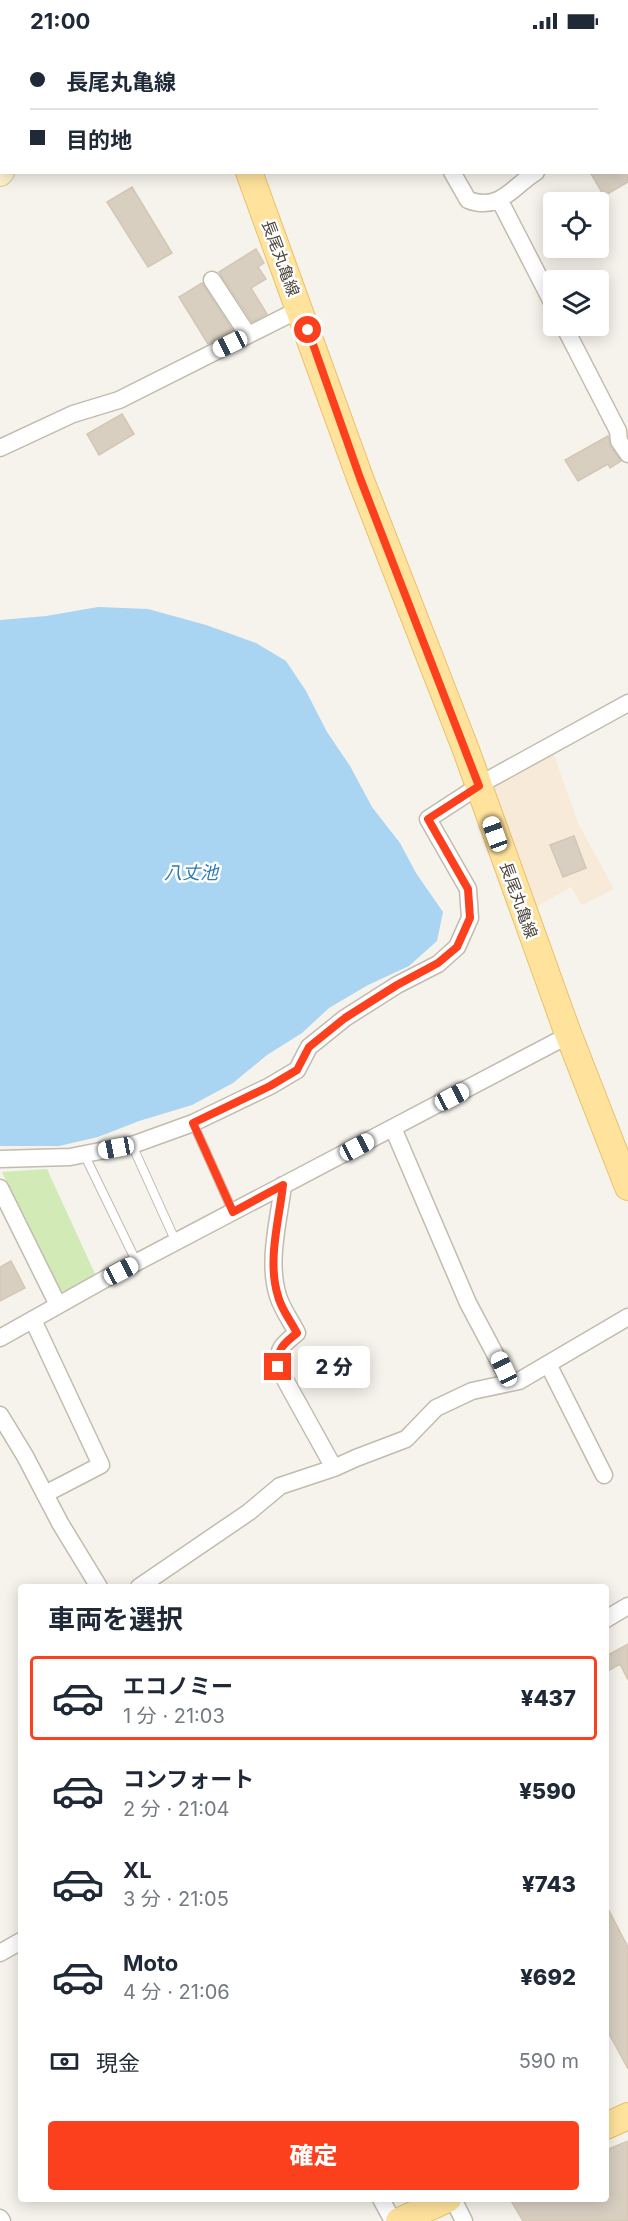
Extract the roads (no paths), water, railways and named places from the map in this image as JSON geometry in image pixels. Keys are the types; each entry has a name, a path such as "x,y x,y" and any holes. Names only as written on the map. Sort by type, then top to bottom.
{"main road":[{"name":"長尾丸亀線","path":"250,174 360,478 479,786 569,1035 628,1188"},
{"path":"609,2125 628,2116"},
{"path":"399,2221 441,2202"}],"street":[{"path":"454,174 468,200 482,203 500,201 521,181 533,174"},
{"path":"500,201 543,285"},
{"path":"212,280 248,335"},
{"path":"0,448 73,414 119,400 300,309"},
{"path":"569,336 618,431 619,441 628,454"},
{"path":"0,1159 70,1157 132,1145 193,1123 270,1086 297,1070 309,1047 345,1018 397,985 438,963 457,947 470,918 468,889 428,819 479,786 628,703"},
{"path":"0,1338 136,1263 569,1035"},
{"path":"393,1128 468,1303 510,1382"},
{"path":"283,1185 274,1251 274,1275 278,1299 297,1333 282,1345 277,1354 278,1367 334,1468"},
{"path":"0,1188 58,1305"},
{"path":"144,1584 249,1512 280,1486 334,1468 406,1439 436,1408 472,1391 519,1381 628,1317"},
{"path":"33,1320 101,1465 45,1494"},
{"path":"548,1364 604,1474"},
{"path":"0,1415 97,1584"},
{"path":"609,1616 628,1606"},
{"path":"0,1953 18,1943"},
{"path":"383,2202 393,2221"},
{"path":"454,2202 464,2221"}],"lane":[{"path":"193,1123 233,1212"},
{"path":"132,1145 176,1242"},
{"path":"84,1154 136,1263"}],"water":[{"name":"八丈池","path":"98,607 148,609 206,625 256,643 286,661 306,691 327,732 350,766 372,807 400,843 416,873 443,912 437,941 409,966 368,985 329,1008 302,1033 267,1055 233,1083 192,1105 139,1121 98,1137 59,1146 0,1146 0,620 46,616"}]}
